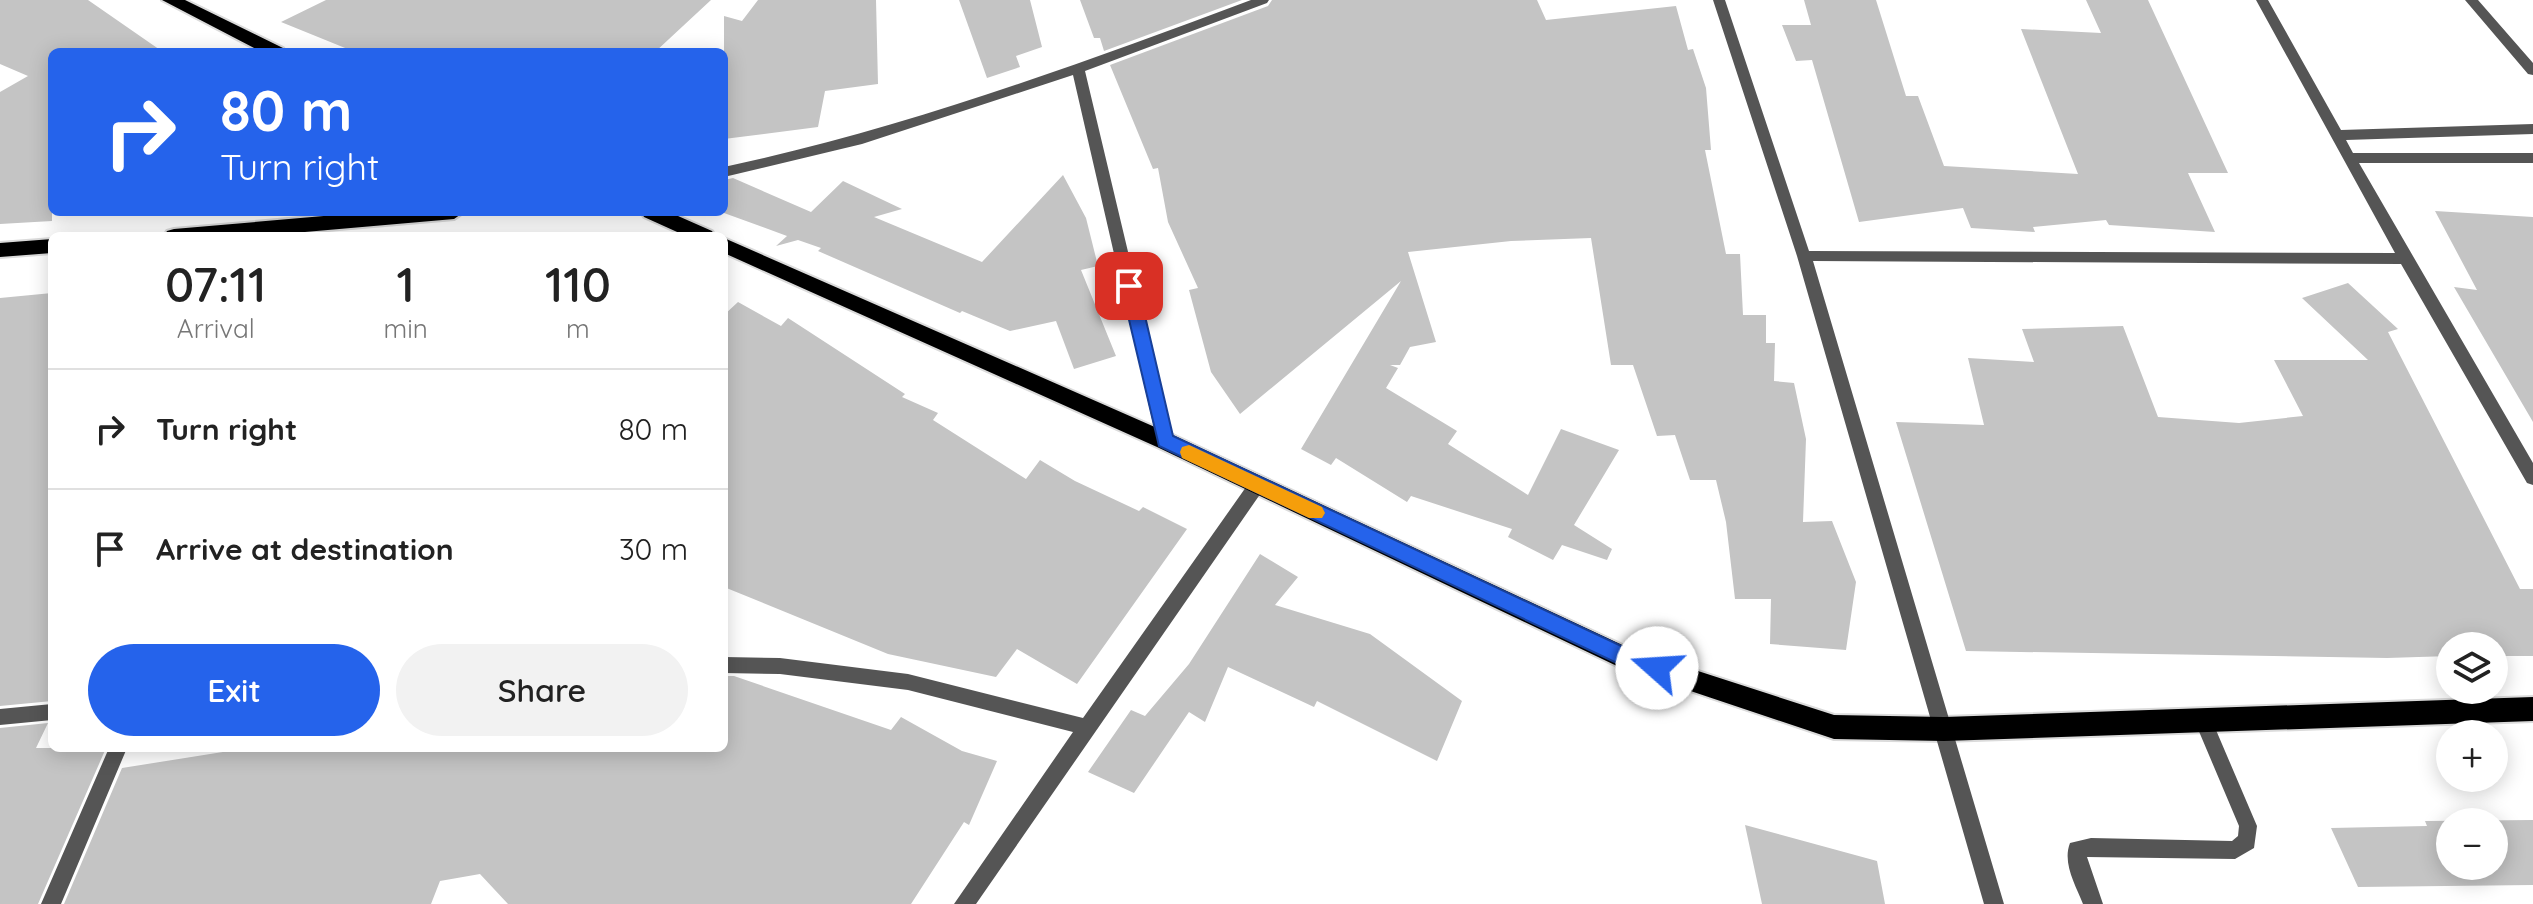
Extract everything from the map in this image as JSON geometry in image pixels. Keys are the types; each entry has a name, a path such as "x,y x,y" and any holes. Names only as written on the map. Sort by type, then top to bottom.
{"highway":[{"path":"171,0 269,48"},
{"path":"219,232 398,216"},
{"path":"660,216 696,232"},
{"path":"0,250 48,246"},
{"path":"728,247 1165,441 1628,659 1834,727 1944,729 2533,709"}],"street":[{"path":"728,171 762,165 974,106 1263,0"},
{"path":"1719,0 1804,256 1994,904"},
{"path":"2262,0 2352,158 2405,259 2533,478"},
{"path":"2471,0 2533,71"},
{"path":"1078,68 1165,441"},
{"path":"2338,135 2533,129"},
{"path":"2352,158 2533,158"},
{"path":"1804,256 2405,259"},
{"path":"964,904 1257,485"},
{"path":"728,665 780,666 908,682 1089,728"},
{"path":"0,717 48,712"},
{"path":"2093,904 2078,865 2077,850 2091,847 2235,850 2247,841 2248,826 2204,722"},
{"path":"51,904 116,752"}],"building":[{"path":"0,0 88,0 157,48 48,48 48,216 52,216 52,221 0,224 0,92 28,76 0,64"},
{"path":"326,0 711,0 659,48 345,48 281,22"},
{"path":"758,0 876,0 878,84 825,91 818,127 728,138 728,48 724,48 724,16 742,21"},
{"path":"959,0 1030,0 1042,47 1016,56 1020,67 987,78"},
{"path":"1080,0 1242,0 1104,51 1100,38 1094,38"},
{"path":"1272,0 1537,0 1546,20 1676,6 1688,50 1693,49 1706,88 1711,150 1705,150 1726,254 1740,254 1743,315 1766,315 1766,343 1775,343 1774,381 1794,383 1806,439 1803,522 1832,521 1856,582 1846,650 1770,644 1771,599 1735,599 1726,522 1716,480 1690,480 1675,435 1657,436 1633,365 1611,365 1591,238 1511,241 1408,252 1436,342 1410,347 1400,365 1390,365 1398,368 1386,388 1457,431 1448,444 1528,495 1561,429 1619,450 1574,525 1612,549 1607,560 1562,545 1553,560 1508,537 1512,529 1411,496 1407,502 1336,458 1331,465 1301,449 1401,281 1240,414 1211,372 1189,290 1198,288 1168,222 1158,168 1153,169 1110,65 1268,6"},
{"path":"1804,0 1876,0 1906,96 1918,96 1944,166 2078,174 2021,29 2101,33 2086,0 2148,0 2228,173 2188,173 2215,232 2109,225 2106,220 2033,227 2035,232 1971,228 1963,208 1859,222 1812,60 1796,61 1782,25 1811,25"},
{"path":"1063,175 1086,218 1098,266 1081,270 1116,356 1074,369 1056,321 1010,331 962,311 960,313 818,251 821,248 798,240 776,246 787,236 728,214 728,179 733,178 811,212 843,181 902,209 874,217 982,262"},
{"path":"2435,211 2533,217 2533,422 2454,287 2477,290"},
{"path":"2348,283 2398,329 2388,332 2520,589 2533,589 2533,656 2508,656 2508,632 2436,632 2436,656 1966,651 1896,422 1984,425 1968,358 2034,362 2022,329 2123,326 2158,417 2239,423 2303,416 2274,360 2368,360 2302,298"},
{"path":"48,293 48,701 0,706 0,298"},
{"path":"738,302 781,326 788,318 905,394 902,397 938,413 933,420 1026,479 1040,460 1075,481 1139,511 1143,507 1187,529 1077,684 1017,649 996,677 888,654 728,589 728,311"},
{"path":"1260,554 1298,577 1275,605 1370,634 1462,701 1437,761 1317,701 1314,707 1228,667 1205,722 1189,712 1134,793 1088,772 1131,710 1145,716 1189,664"},
{"path":"728,676 891,730 901,717 962,751 997,761 969,825 964,822 911,904 508,904 480,874 440,881 431,904 64,904 122,768 223,752 728,752"},
{"path":"48,723 36,748 48,748 48,752 104,752 38,904 0,904 0,728"},
{"path":"2508,820 2533,820 2533,885 2358,887 2331,828 2427,826 2425,821 2436,821 2436,880 2508,880"},
{"path":"1745,825 1877,861 1885,904 1762,904"}],"slow traffic":[{"path":"1189,452 1315,513"}],"route":[{"path":"1129,286 1165,441 1628,659 1657,668"}]}
